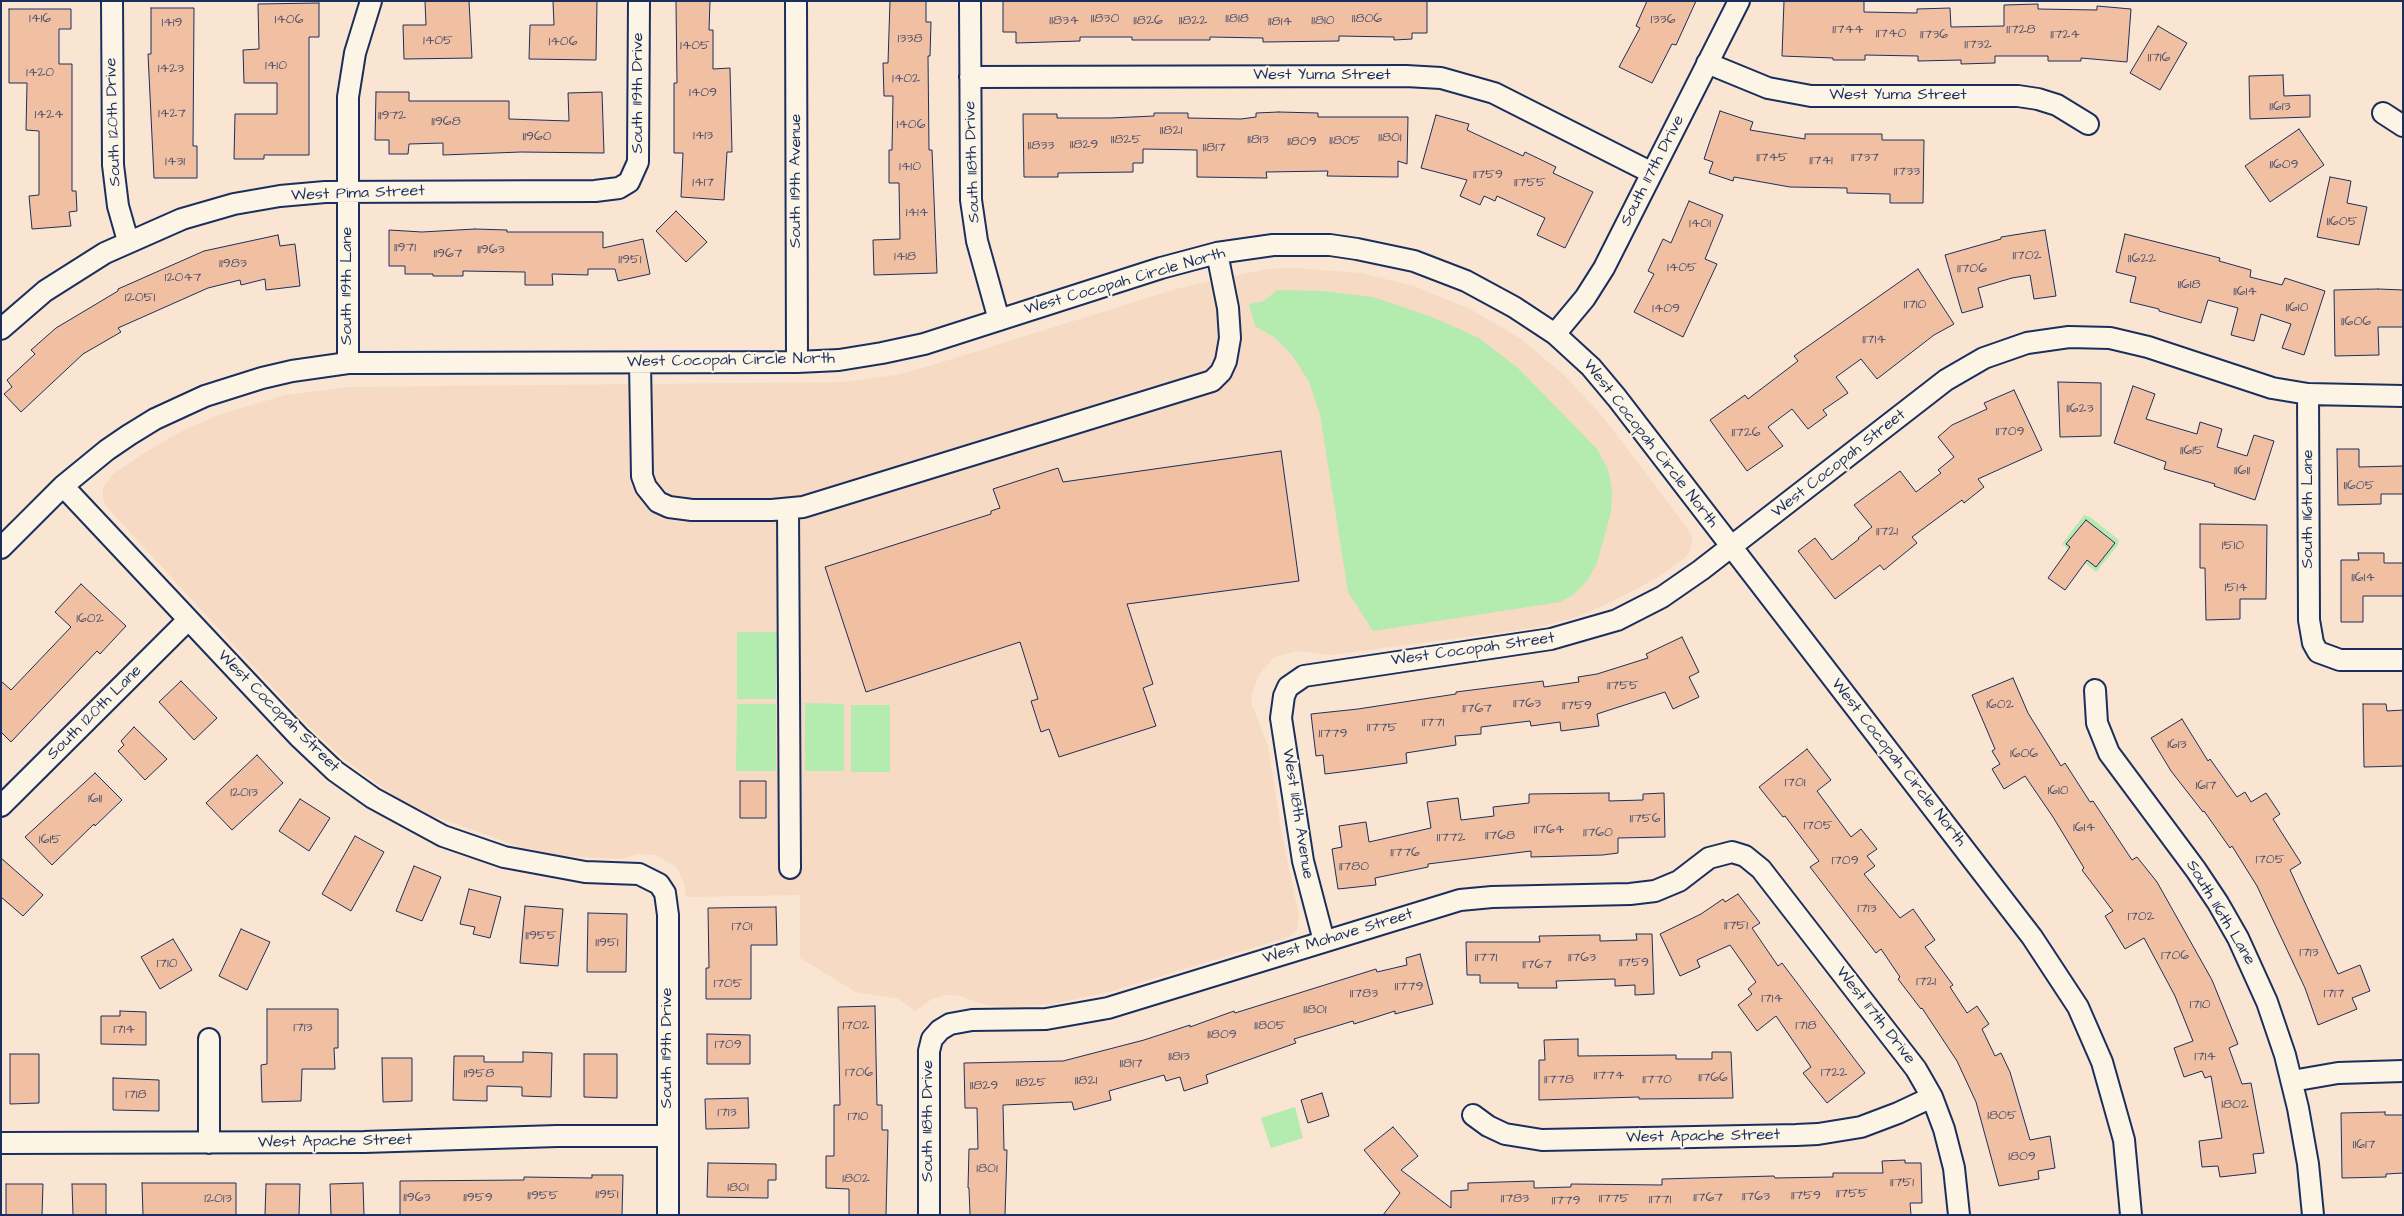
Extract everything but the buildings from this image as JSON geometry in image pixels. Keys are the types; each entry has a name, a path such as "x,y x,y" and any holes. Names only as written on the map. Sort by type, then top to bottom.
{"street":[{"name":"South 120th Drive","path":"112,1 113,165 118,206 128,241"},
{"name":"South 119th Lane","path":"348,363 348,97 355,53 371,1"},
{"name":"South 119th Drive","path":"629,182 637,167 639,151 639,1"},
{"name":"South 119th Avenue","path":"796,1 797,362"},
{"name":"South 118th Drive","path":"970,1 973,220 983,266 999,320"},
{"name":"South 117th Drive","path":"1555,334 1594,284 1739,1"},
{"name":"West Yuma Street","path":"1707,63 1768,88 1811,96 2018,96 2038,99 2057,105 2088,124"},
{"name":"West Yuma Street","path":"970,78 1406,76 1442,78 1494,93 1652,173"},
{"path":"2383,113 2403,126"},
{"name":"West Pima Street","path":"1,329 29,304 63,279 105,253 128,241 182,219 234,204 302,193 595,191 619,188 629,182"},
{"name":"West Cocopah Circle North","path":"1,548 63,486 107,450 129,435 205,396 262,378 348,363 797,362 860,357 903,349 1161,268 1217,253 1245,248 1302,244 1348,248 1387,254 1422,264 1466,281 1514,306 1555,334 1576,352 1605,384 2048,960 2082,1016 2112,1090 2124,1140 2131,1215"},
{"path":"640,363 642,476 646,487 658,502 669,507 692,510 788,509 803,507 1212,380 1221,372 1226,361 1230,338 1228,308 1217,253"},
{"name":"West Cocopah Street","path":"1288,687 1304,676 1314,673 1529,643 1596,628 1617,620 1662,597 1946,380 1984,358 2028,343 2069,337 2110,338 2148,347 2263,386 2308,394 2403,396"},
{"name":"South 116th Lane","path":"2308,394 2309,620 2312,643 2318,652 2340,660 2403,660"},
{"name":"West Cocopah Street","path":"63,486 299,737 354,785 395,811 443,836 504,857 585,872 639,874 659,884"},
{"path":"788,509 790,868"},
{"name":"South 120th Lane","path":"1,806 188,620"},
{"name":"West 118th Avenue","path":"1288,687 1284,696 1281,718 1303,861 1324,941"},
{"name":"South 116th Lane","path":"2095,690 2098,722 2109,752 2196,870 2238,938 2267,1002 2292,1081 2307,1154 2313,1215"},
{"name":"West Mohave Street","path":"940,1030 950,1024 961,1021 1046,1019 1108,1008 1460,900 1492,897 1630,894 1655,891 1679,881 1709,858 1732,852"},
{"name":"West 117th Drive","path":"1732,852 1745,856 1762,869 1907,1057 1932,1096 1939,1112 1951,1154 1959,1215"},
{"name":"South 119th Drive","path":"659,884 664,893 668,915 668,1215"},
{"name":"South 118th Drive","path":"929,1215 929,1051 932,1039 940,1030"},
{"path":"209,1039 210,1143"},
{"path":"2292,1081 2338,1073 2403,1071"},
{"name":"West Apache Street","path":"1473,1115 1488,1126 1505,1134 1542,1140 1796,1135 1818,1134 1860,1127 1898,1113 1932,1096"},
{"name":"West Apache Street","path":"1,1143 388,1142 557,1136 668,1136"}],"shaded area":[{"path":"1295,268 1360,273 1414,286 1472,310 1521,339 1564,375 1603,417 1686,526 1692,537 1691,549 1685,558 1655,579 1577,617 1555,623 1534,628 1331,655 1298,651 1274,657 1258,676 1251,697 1252,705 1268,746 1282,835 1299,916 1297,930 1289,937 1112,991 1054,1004 1009,1007 987,1005 956,995 946,995 932,999 915,1011 899,999 856,992 800,958 800,895 686,897 684,883 676,867 656,855 637,854 622,859 563,856 520,847 431,815 395,796 345,760 308,726 106,506 103,499 103,488 113,474 182,431 219,415 285,395 349,387 843,382 896,375 926,367 1179,288 1267,269"}],"green space":[{"path":"1277,290 1323,291 1373,297 1432,317 1479,338 1519,369 1597,449 1608,469 1612,490 1611,512 1597,563 1587,581 1573,595 1560,602 1373,631 1348,592 1320,414 1309,382 1292,355 1274,337 1255,326 1249,304 1264,301"},
{"path":"2084,515 2090,517 2119,540 2118,545 2096,572 2062,544"},
{"path":"737,632 777,632 776,699 737,699"},
{"path":"805,703 844,704 844,771 805,771"},
{"path":"737,704 776,704 776,771 736,771"},
{"path":"851,705 890,705 890,772 851,772"},
{"path":"1295,1107 1303,1138 1271,1148 1261,1118"}]}
